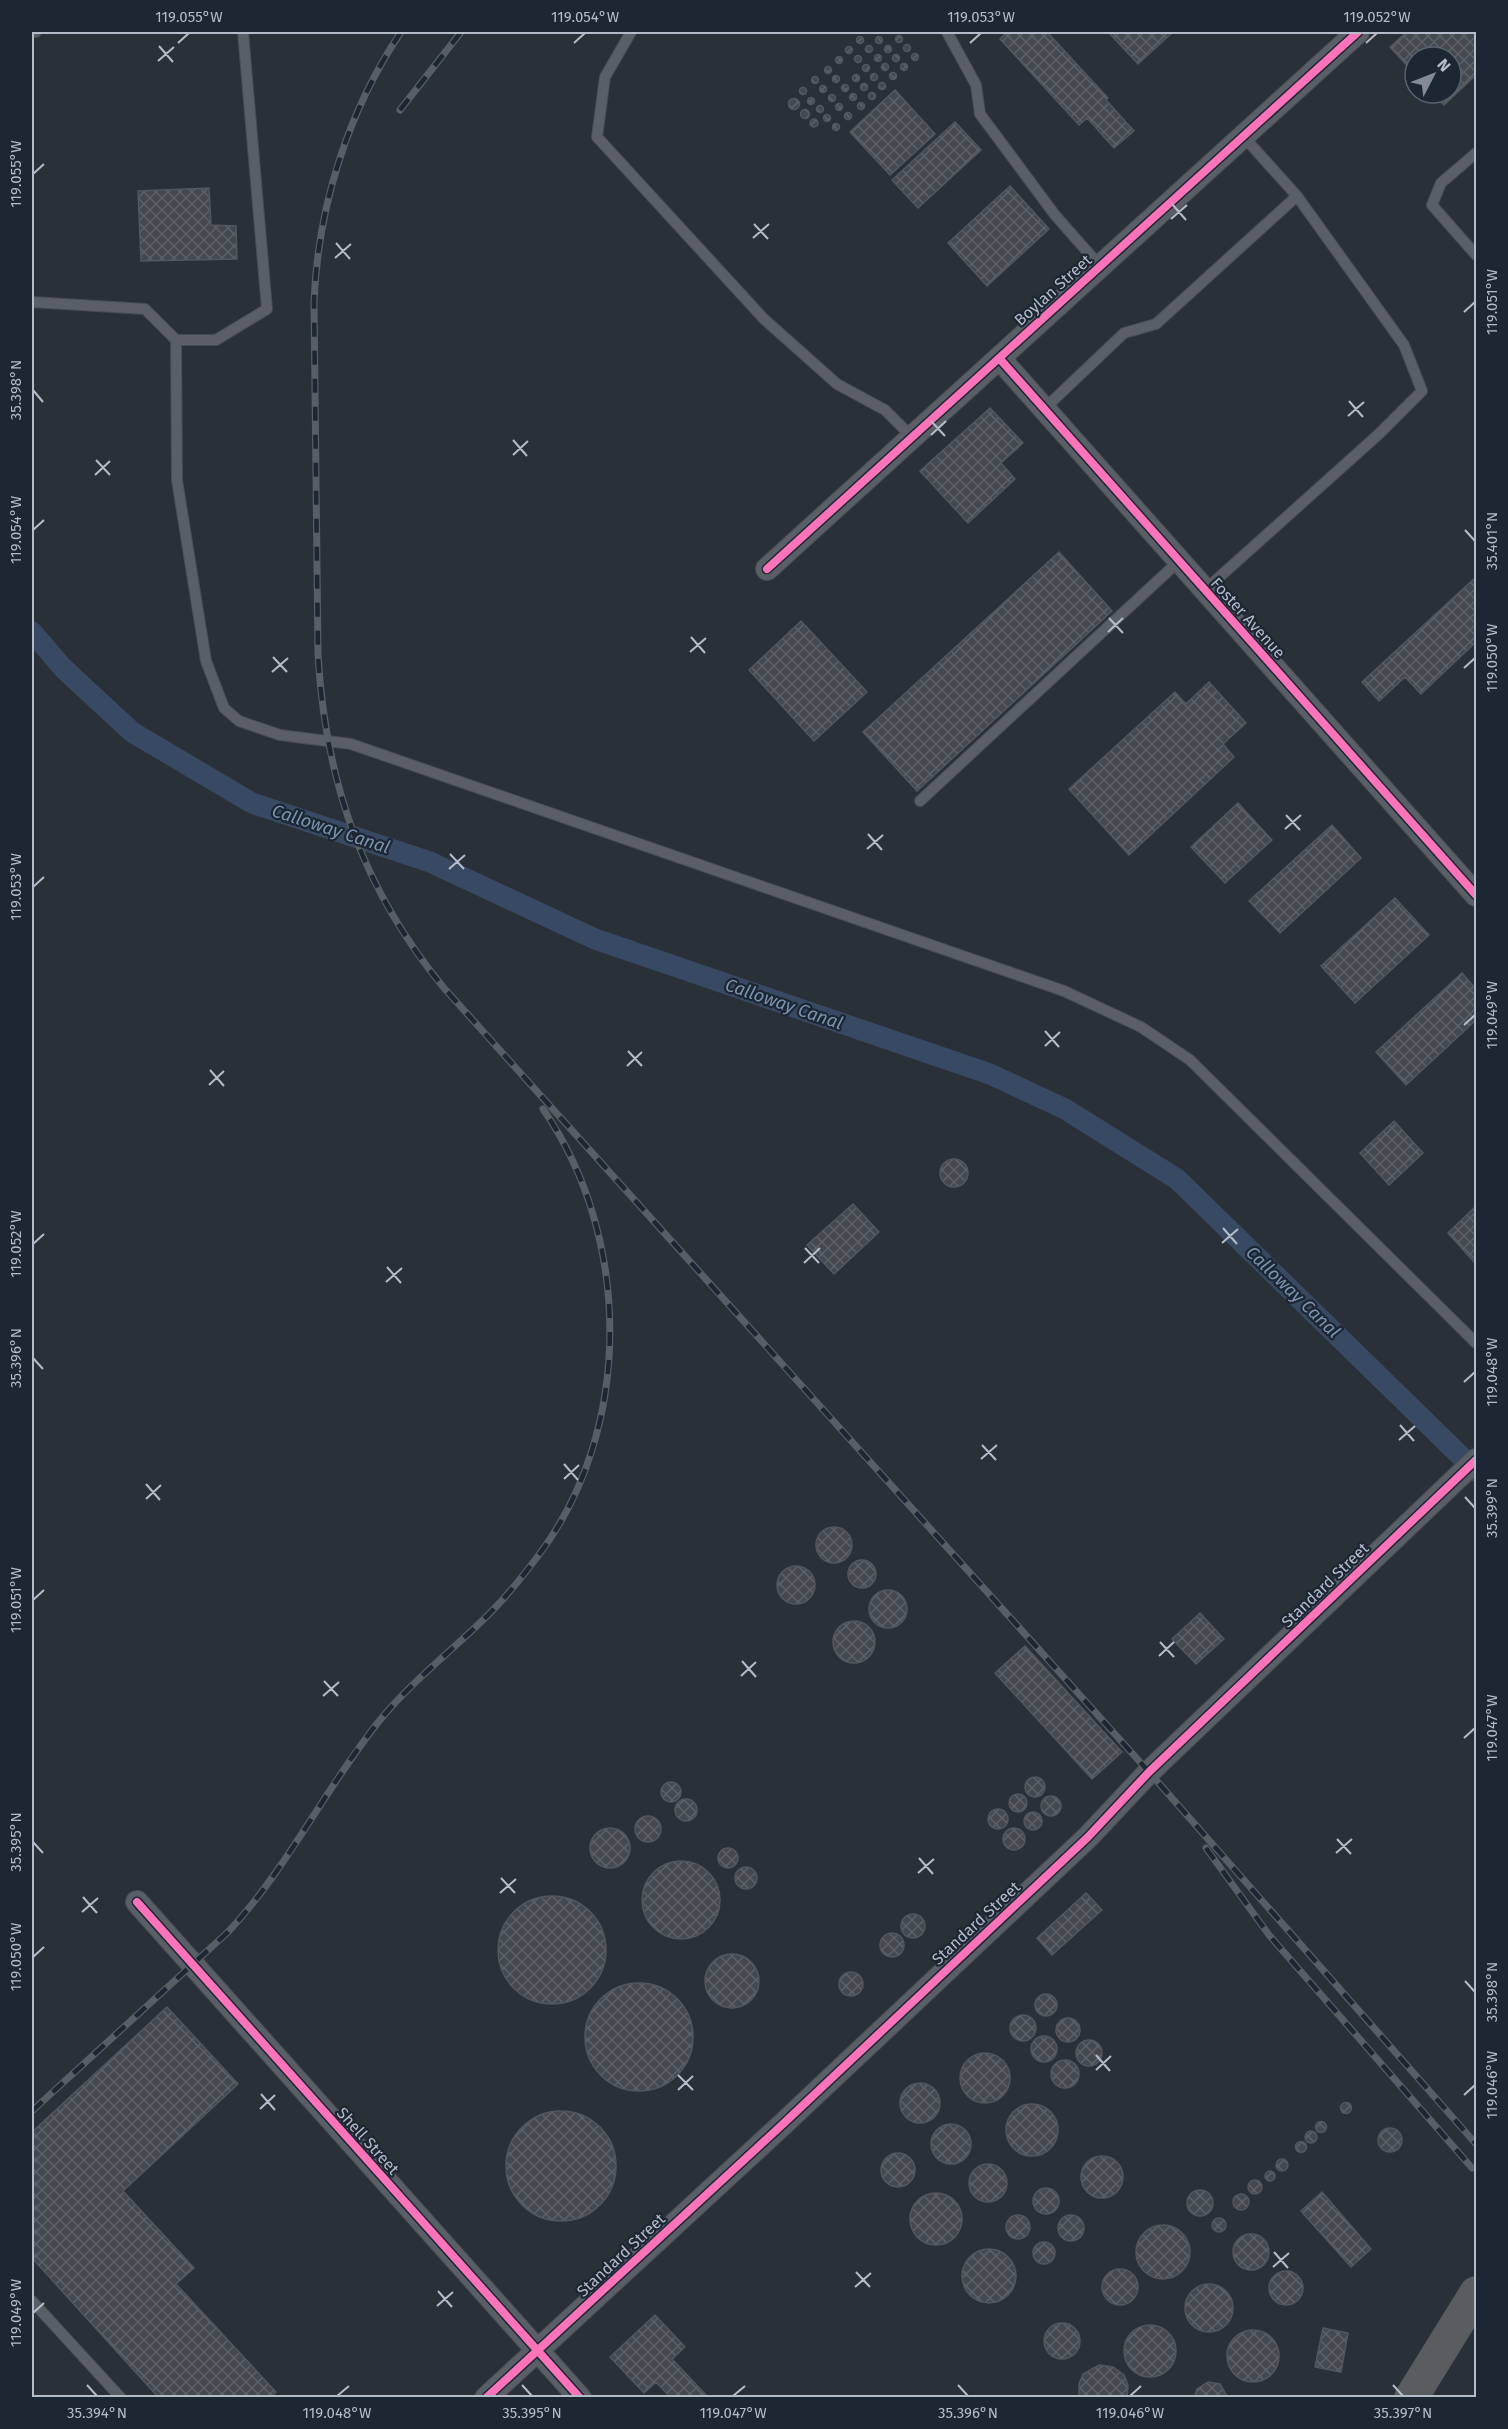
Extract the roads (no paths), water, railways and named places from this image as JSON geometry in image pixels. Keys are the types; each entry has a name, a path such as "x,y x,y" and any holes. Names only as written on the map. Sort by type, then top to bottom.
{"highway":[{"path":"1411,2397 1476,2293"}],"street":[{"name":"Boylan Street","path":"767,569 1358,32"},
{"name":"Foster Avenue","path":"999,358 1476,895"},
{"name":"Standard Street","path":"486,2397 1079,1845 1149,1772 1476,1460"},
{"name":"Shell Street","path":"137,1902 580,2397"}],"lane":[{"path":"176,340 216,340 267,309 243,32"},
{"path":"631,32 605,77 597,137 764,319 837,384 885,410 912,437"},
{"path":"947,32 976,85 980,114 1055,215 1100,266"},
{"path":"1205,590 1380,433 1422,391 1404,345 1297,196 1243,136"},
{"path":"1476,153 1441,183 1432,205 1476,255"},
{"path":"1044,409 1124,333 1156,324 1297,196"},
{"path":"32,302 145,309 176,340 177,480 194,598 209,670 224,708 239,721 280,735 351,744 1064,991 1141,1027 1190,1060 1476,1343"},
{"path":"920,801 1179,561"},
{"path":"32,2301 121,2397"}],"waterway":[{"name":"Calloway Canal","path":"32,632 63,668 132,732 252,803 430,862 595,939 990,1074 1065,1109 1177,1179 1476,1471"}],"railway":[{"path":"401,32 366,94 339,161 322,230 314,302 318,654 322,701 329,746 340,790 353,832 370,873 416,951 444,988 1149,1772 1476,2144"},
{"path":"400,110 461,32"},
{"path":"32,2111 228,1932 250,1907 288,1855 341,1773 380,1720 405,1692 475,1628 508,1594 538,1556 569,1506 592,1451 605,1393 610,1333 606,1274 593,1215 572,1160 543,1109"},
{"path":"1206,1848 1269,1935 1472,2168"}]}
